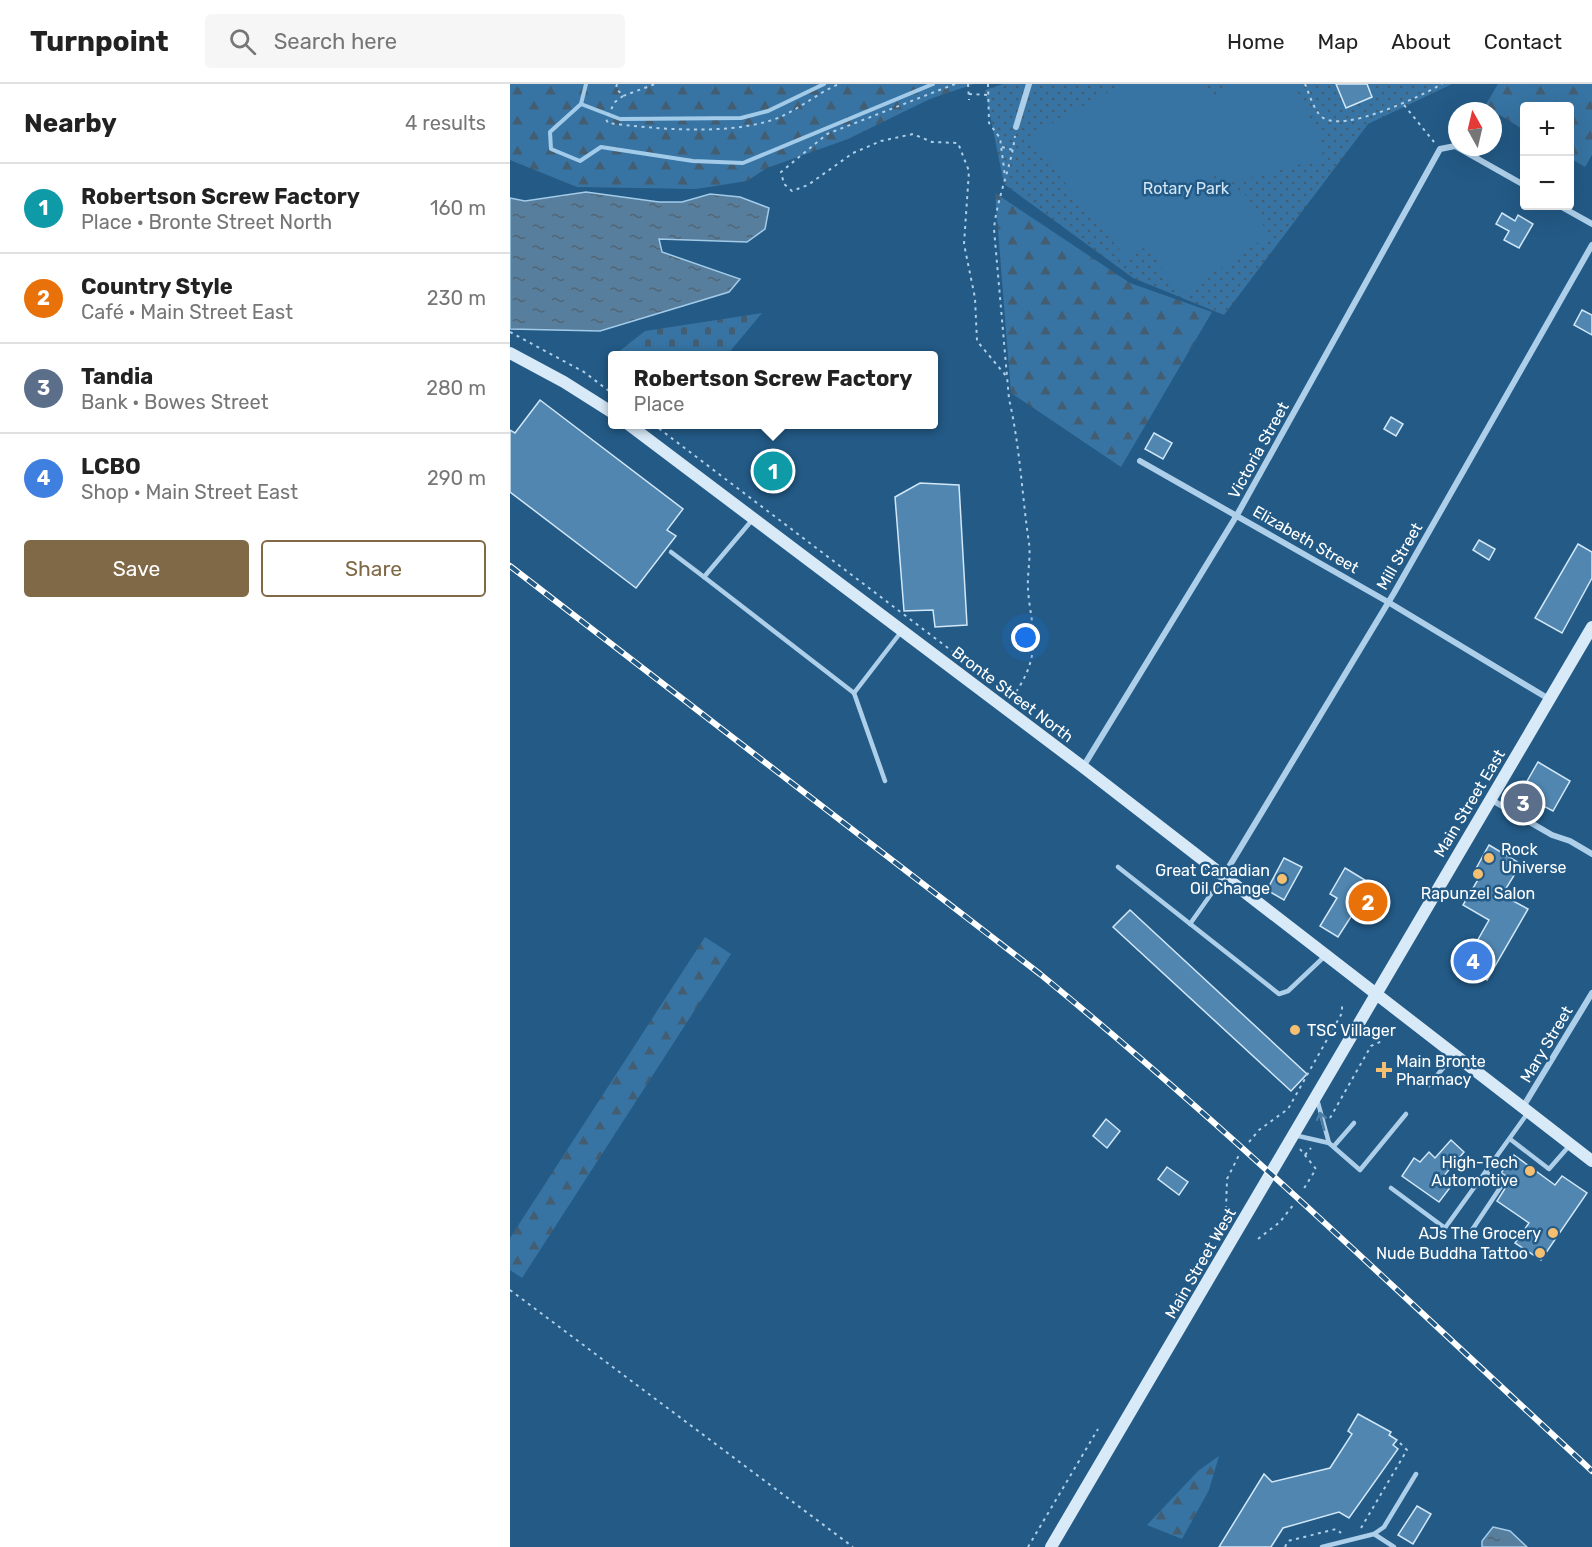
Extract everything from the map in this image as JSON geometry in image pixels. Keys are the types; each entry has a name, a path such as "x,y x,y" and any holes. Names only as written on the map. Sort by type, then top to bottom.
{"main road":[{"path":"510,353 564,382 608,410"},
{"name":"Bronte Street North","path":"635,429 1083,767 1592,1161"},
{"name":"Main Street East","path":"1375,994 1592,627"},
{"name":"Main Street West","path":"1051,1547 1293,1138 1375,994"}],"street":[{"path":"1016,127 1029,84"},
{"name":"Victoria Street","path":"1083,767 1237,515 1440,149 1450,146 1461,149 1520,183"},
{"path":"1567,210 1592,224"},
{"name":"Mill Street","path":"1223,876 1388,602 1592,245"},
{"name":"Elizabeth Street","path":"1140,461 1388,602 1550,699"},
{"path":"1490,799 1552,835 1570,841 1592,854"},
{"name":"Mary Street","path":"1526,1110 1592,993"}],"lane":[{"path":"704,577 753,518"},
{"path":"671,552 854,693 885,781"},
{"path":"854,693 902,630"},
{"path":"1118,867 1279,994 1287,991 1325,956"},
{"path":"1190,924 1223,876"},
{"path":"1429,1085 1454,1054"},
{"path":"1316,1097 1324,1130 1332,1145 1360,1170 1406,1114"},
{"path":"1391,1188 1445,1228 1510,1139 1526,1110"},
{"path":"1332,1145 1354,1123"},
{"path":"1293,1138 1332,1145"},
{"path":"1510,1139 1549,1169 1571,1145"},
{"path":"1472,1230 1502,1185 1486,1172"},
{"path":"1323,1547 1374,1534 1384,1527 1416,1473"},
{"path":"1374,1534 1394,1547"}],"path":[{"path":"617,84 616,88 623,96"},
{"path":"655,84 623,96 607,116 608,123 669,130 744,126 783,115 823,90 839,84"},
{"path":"955,84 827,134 781,172 784,184 792,191 808,185 853,153 881,141 913,134 932,142 958,143 969,171 964,244 975,298 977,341 1007,377"},
{"path":"968,84 969,100"},
{"path":"988,84 989,123 1000,138 1005,180"},
{"path":"1305,84 1320,117 1329,121 1357,119 1403,104 1442,84"},
{"path":"969,94 989,95"},
{"path":"1403,104 1433,141"},
{"path":"1004,707 1025,680 1033,650 1034,633 1028,591 1030,545 1025,524 1007,377 994,230 996,212 1013,150 1016,127"},
{"path":"1001,147 1013,150"},
{"path":"510,332 584,372 608,391"},
{"path":"1250,1142 1259,1130 1288,1109 1342,1013 1342,1004"},
{"path":"1324,1130 1371,1046 1384,1040"},
{"path":"1293,1138 1316,1169 1303,1190"},
{"path":"1305,1155 1316,1141"},
{"path":"1226,1209 1227,1179 1239,1155"},
{"path":"1258,1239 1280,1222 1293,1204"},
{"path":"510,1290 854,1547"},
{"path":"1028,1547 1098,1429"},
{"path":"1360,1529 1407,1450 1398,1441"},
{"path":"1285,1547 1288,1541 1336,1529 1340,1533 1350,1531"}],"green space":[{"path":"510,84 974,84 930,99 848,139 767,168 747,181 696,189 577,187 510,160"},
{"name":"Rotary Park","path":"1003,84 1452,84 1368,124 1224,315 1133,278 1004,184 985,90"},
{"name":"Rotary Park","path":"1123,84 1206,84 1216,101 1229,84 1294,84 1324,147 1321,159 1219,186 1213,169 1209,184 1244,193 1269,235 1185,292 1170,286 1149,245 1126,258 1032,142 1033,134"},
{"path":"1498,84 1592,84 1592,155 1585,167 1574,160 1574,102 1520,102 1520,128 1502,116 1502,102 1487,102"},
{"path":"995,193 1130,283 1212,312 1121,467 1011,393"},
{"path":"762,313 730,351 619,351 645,331"},
{"path":"705,937 731,954 522,1278 510,1270 510,1238"},
{"path":"1219,1456 1209,1490 1182,1539 1147,1525 1198,1471"}],"water":[{"path":"586,192 659,202 682,202 710,194 740,197 769,208 765,229 747,242 659,239 662,252 740,279 729,292 600,331 510,329 510,198 525,201"},
{"path":"1493,1527 1510,1531 1527,1547 1482,1547 1482,1541"}],"building":[{"path":"1336,84 1367,84 1372,97 1346,108"},
{"path":"1502,213 1515,221 1518,215 1533,224 1519,248 1504,240 1509,231 1496,224"},
{"path":"1582,310 1592,315 1592,335 1574,325"},
{"path":"540,400 683,509 667,530 676,536 636,588 510,492 510,430 515,433"},
{"path":"1391,417 1403,424 1396,436 1384,429"},
{"path":"1154,433 1172,443 1163,459 1145,449"},
{"path":"920,483 959,485 967,625 935,627 933,610 904,611 895,497"},
{"path":"1479,540 1495,549 1489,560 1473,550"},
{"path":"1578,544 1592,552 1592,578 1562,633 1535,618"},
{"path":"1538,762 1570,781 1553,811 1534,801 1527,812 1514,804"},
{"path":"1489,845 1521,864 1502,895 1528,909 1487,980 1463,966 1489,920 1463,905 1479,878 1473,874"},
{"path":"1284,858 1302,867 1284,900 1267,890"},
{"path":"1345,868 1388,894 1377,911 1361,901 1338,937 1320,926 1337,898 1330,894"},
{"path":"1130,910 1307,1074 1291,1091 1113,927"},
{"path":"1106,1119 1120,1131 1107,1148 1093,1136"},
{"path":"1451,1140 1464,1152 1442,1178 1452,1185 1439,1202 1402,1176 1414,1158 1420,1162 1429,1152 1435,1158"},
{"path":"1514,1155 1555,1185 1562,1176 1587,1193 1541,1260 1515,1243 1529,1223 1497,1201 1511,1179 1501,1173"},
{"path":"1167,1167 1188,1182 1179,1195 1158,1179"},
{"path":"1358,1414 1391,1432 1389,1435 1397,1440 1393,1445 1398,1449 1349,1518 1339,1512 1283,1528 1271,1547 1219,1547 1264,1474 1272,1482 1330,1468 1352,1434 1348,1431"},
{"path":"1417,1506 1431,1514 1413,1544 1398,1535"}],"waterway":[{"path":"586,84 581,104 550,132 551,149 580,161 601,147 693,161 743,163 933,84"},
{"path":"581,104 620,119 741,118 768,111 824,84"}],"railway":[{"path":"510,566 1040,974 1182,1094 1320,1218 1592,1471"}],"place":[{"name":"Robertson Screw Factory","path":"773,471"},
{"name":"Tandia","path":"1523,803"},
{"name":"Rock Universe","path":"1489,858"},
{"name":"Rapunzel Salon","path":"1478,874"},
{"name":"Great Canadian Oil Change","path":"1282,879"},
{"name":"Country Style","path":"1368,902"},
{"name":"LCBO","path":"1473,961"},
{"name":"TSC Villager","path":"1295,1030"},
{"name":"Main Bronte Pharmacy","path":"1384,1070"},
{"name":"High-Tech Automotive","path":"1530,1171"},
{"name":"AJs The Grocery","path":"1553,1233"},
{"name":"Nude Buddha Tattoo","path":"1540,1253"}]}
